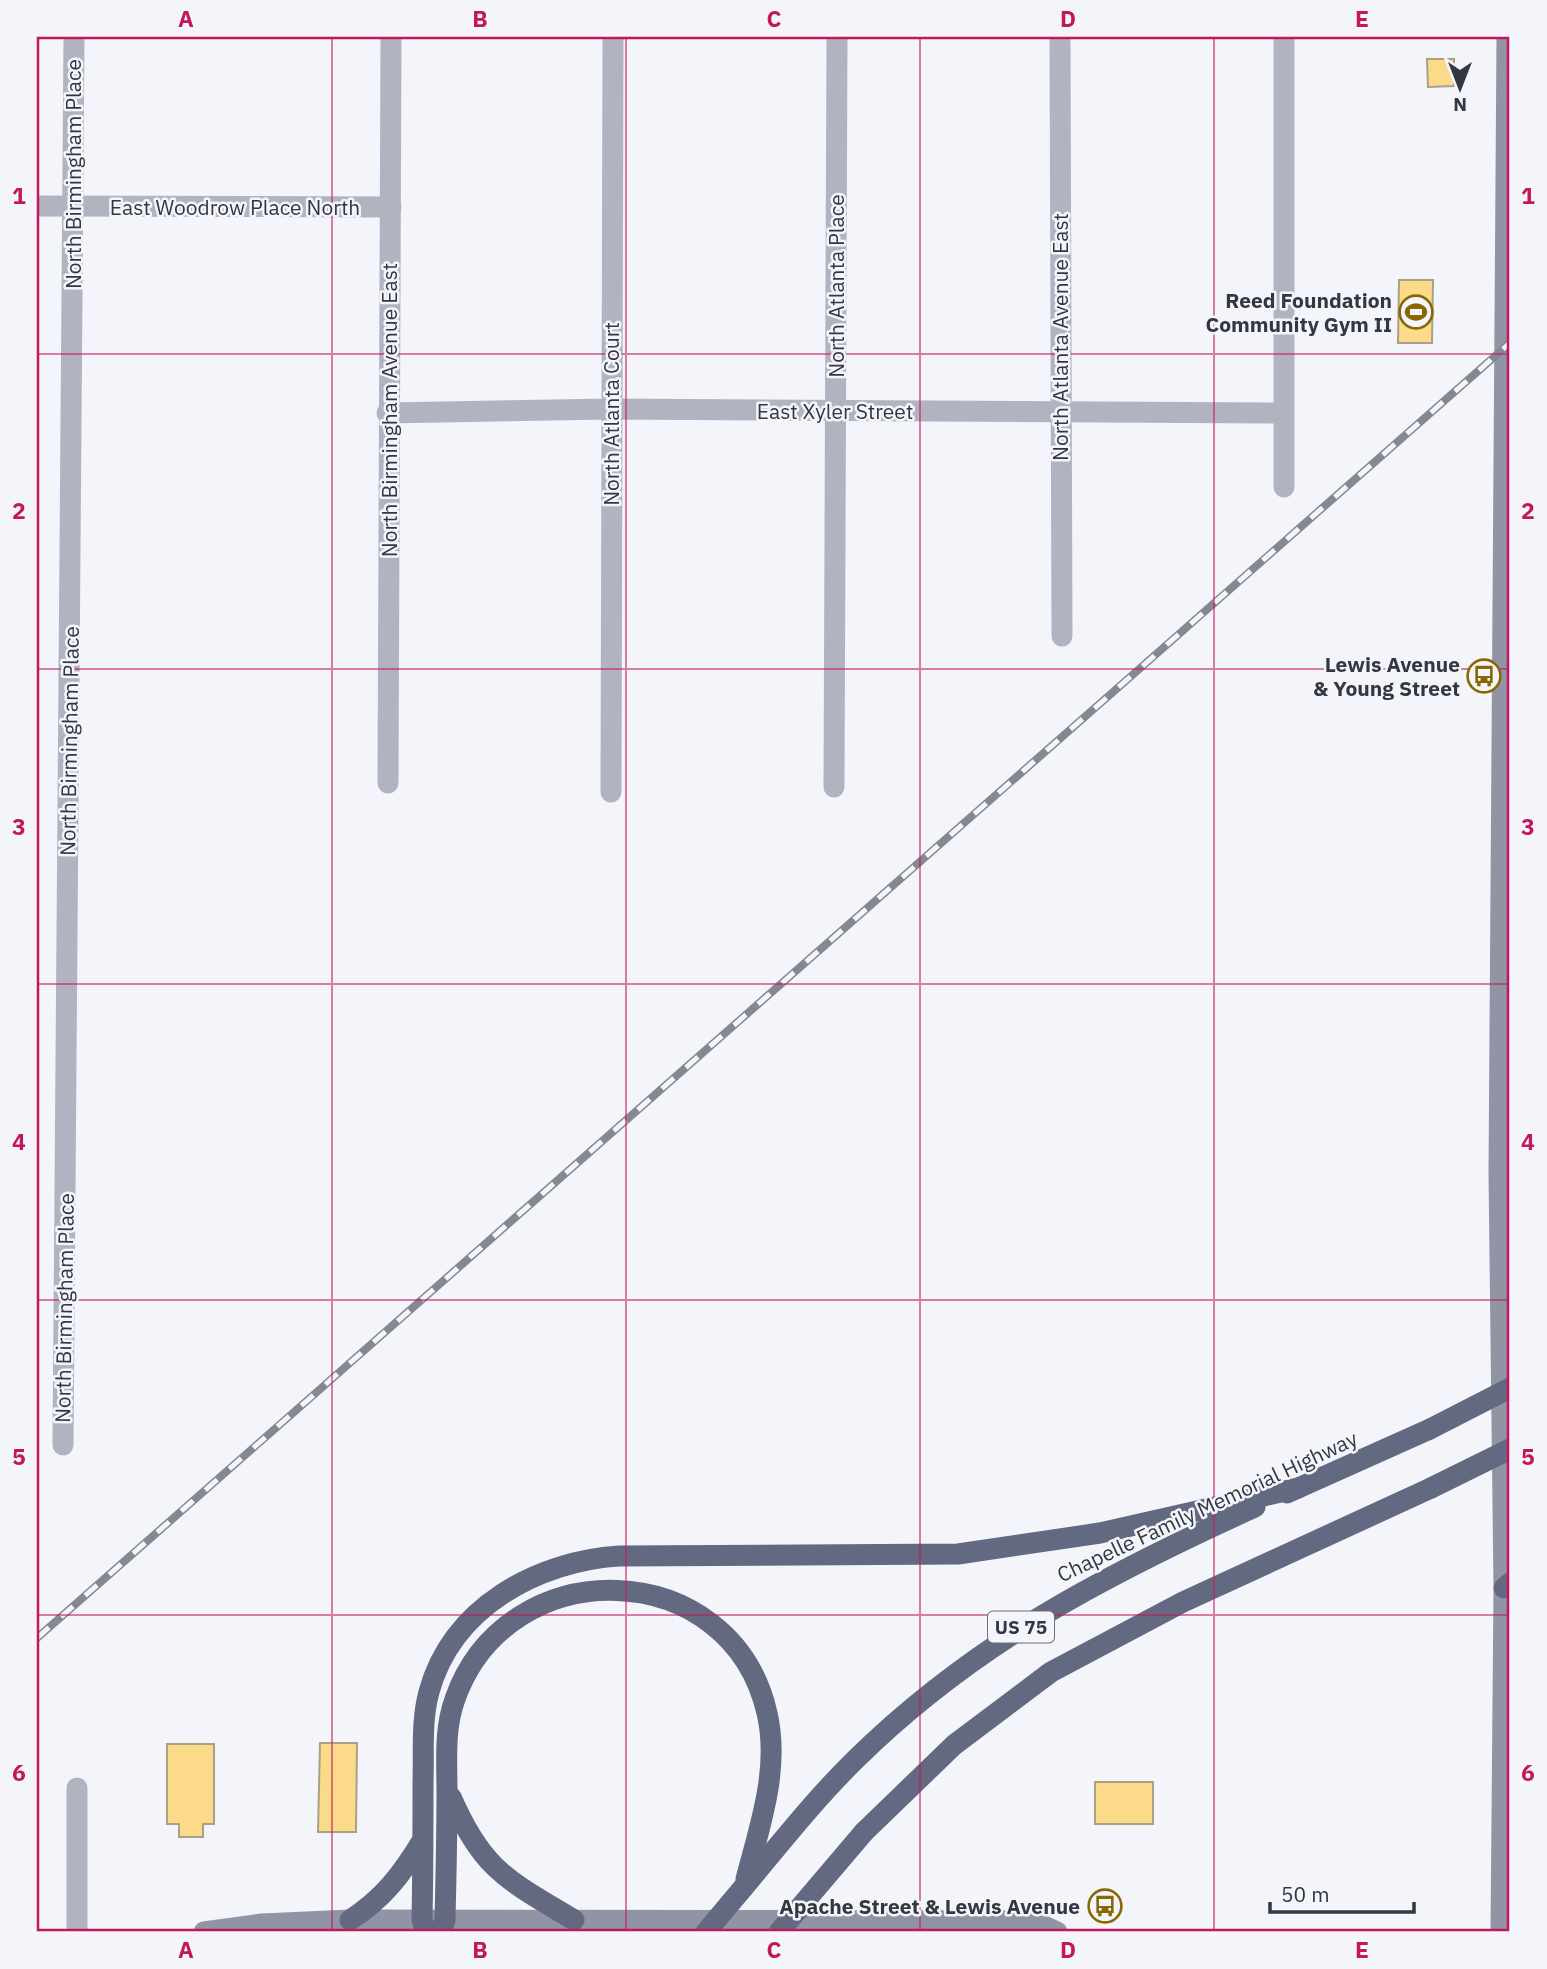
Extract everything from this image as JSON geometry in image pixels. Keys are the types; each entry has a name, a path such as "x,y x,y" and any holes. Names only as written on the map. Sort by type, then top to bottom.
{"highway":[{"name":"Chapelle Family Memorial Highway","path":"706,1932 789,1832 846,1769 890,1727 981,1654 1030,1621 1125,1567 1430,1429 1510,1388"},
{"name":"US 75","path":"779,1932 864,1832 954,1745 1051,1672 1183,1602 1510,1449"},
{"path":"424,1926 424,1727 435,1676 457,1638 488,1604 514,1585 549,1569 592,1558 619,1556 958,1554 1100,1533 1298,1488"},
{"path":"443,1926 447,1741 455,1699 473,1661 511,1621 540,1604 593,1590 626,1590 656,1595 698,1616 729,1642 752,1675 761,1693 770,1733 770,1773 761,1825 743,1888"},
{"path":"447,1788 467,1834 492,1866 519,1887 574,1920"},
{"path":"350,1920 372,1906 398,1879 423,1839"}],"main road":[{"path":"1500,1932 1507,1585 1499,1160 1507,37"},
{"path":"204,1932 261,1924 350,1920 443,1926 574,1920 1033,1921 1057,1932"}],"street":[{"name":"North Birmingham Place","path":"63,1445 74,37"},
{"name":"North Birmingham Avenue East","path":"388,783 387,413 391,37"},
{"name":"North Atlanta Court","path":"611,792 613,37"},
{"name":"North Atlanta Place","path":"834,787 837,37"},
{"name":"North Atlanta Avenue East","path":"1060,37 1062,636"},
{"path":"1284,37 1284,487"},
{"name":"East Woodrow Place North","path":"37,206 391,207"},
{"name":"East Xyler Street","path":"387,413 611,409 1283,412"},
{"path":"77,1788 77,1932"}],"building":[{"path":"1427,59 1454,59 1454,86 1428,87"},
{"name":"Reed Foundation Community Gym II","path":"1399,280 1433,280 1432,343 1398,343"},
{"path":"320,1743 357,1743 356,1832 318,1832"},
{"path":"167,1744 214,1744 214,1824 203,1824 203,1837 179,1837 179,1824 167,1824"},
{"path":"1095,1782 1153,1782 1153,1824 1095,1824"}],"railway":[{"path":"37,1638 1510,343"}],"place":[{"name":"Reed Foundation Community Gym II","path":"1416,312"},
{"name":"Lewis Avenue & Young Street","path":"1484,676"},
{"name":"Apache Street & Lewis Avenue","path":"1105,1906"}]}
